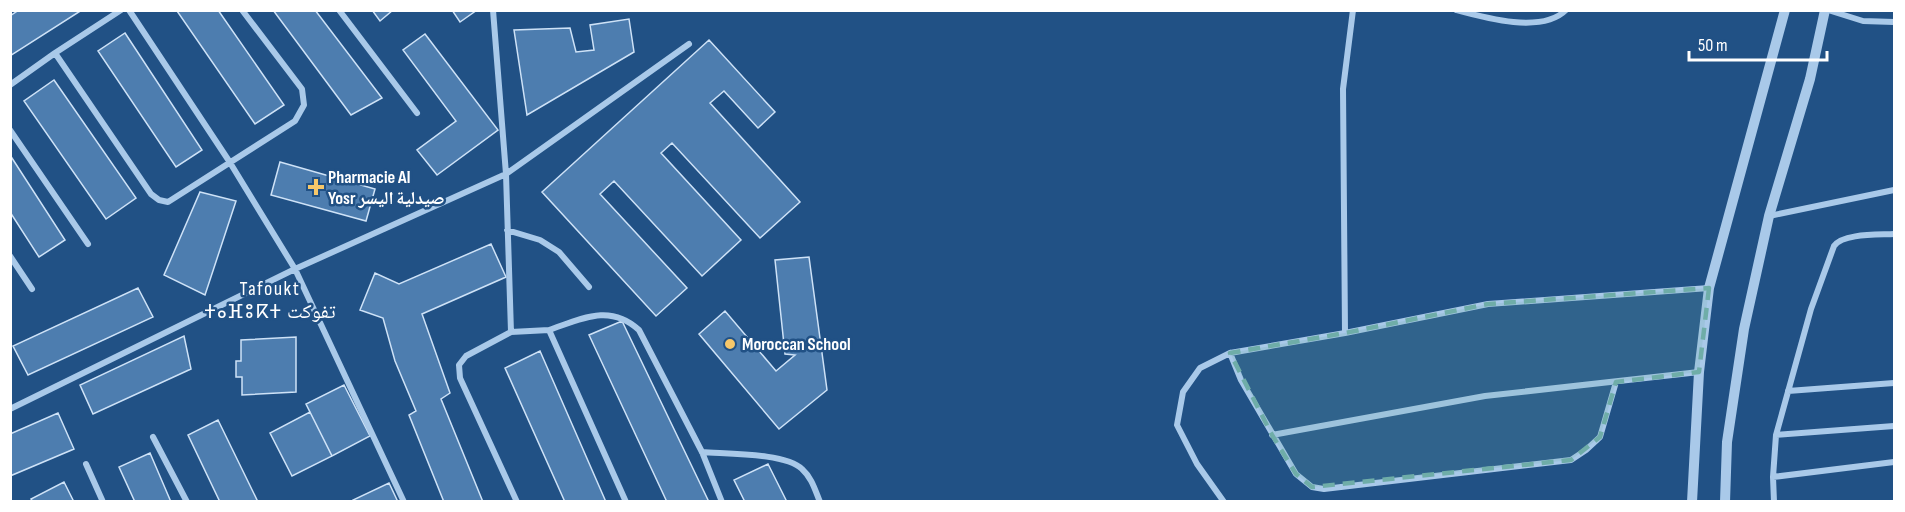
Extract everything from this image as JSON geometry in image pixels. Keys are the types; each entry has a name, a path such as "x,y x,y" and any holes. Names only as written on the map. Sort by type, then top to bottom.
{"street":[{"path":"10,85 121,10"},
{"path":"129,10 229,161 295,269 404,501"},
{"path":"55,53 151,194 159,200 168,202 295,121 304,105 302,89 242,10"},
{"path":"339,10 417,113"},
{"path":"493,10 506,174 511,332"},
{"path":"1345,333 1343,89 1353,10"},
{"path":"1456,10 1491,19 1530,23 1557,17 1566,10"},
{"path":"1692,501 1699,372 1709,288 1785,10"},
{"path":"1725,501 1727,442 1744,329 1769,216 1810,79 1827,10 1863,21 1894,22"},
{"path":"10,410 295,269 506,174 690,44"},
{"path":"10,130 88,244"},
{"path":"1769,216 1894,190"},
{"path":"507,230 540,240 559,252 589,287"},
{"path":"1774,501 1776,435 1810,309 1836,243 1848,237 1894,234"},
{"path":"10,256 32,290"},
{"path":"1224,501 1197,464 1177,425 1183,392 1200,368 1230,352 1345,333 1488,304 1709,288"},
{"path":"517,501 460,378 459,365 466,356 511,332 549,330 587,317 609,314 629,321 639,330 702,452 722,501"},
{"path":"549,330 626,501"},
{"path":"1230,352 1241,380 1296,474 1311,487 1324,489 1571,460 1600,437 1616,381"},
{"path":"1272,435 1485,396 1699,372"},
{"path":"1788,391 1894,383"},
{"path":"1776,435 1894,426"},
{"path":"153,437 187,501"},
{"path":"702,452 783,458 801,467 811,479 820,501"},
{"path":"1773,477 1894,462"},
{"path":"86,464 103,501"}],"highlighted area":[{"path":"1709,288 1699,372 1616,382 1600,437 1571,460 1312,487 1296,474 1272,435 1230,353 1345,333 1488,304"}],"building":[{"path":"19,10 82,10 10,56 10,16"},
{"path":"218,10 284,105 255,124 177,11"},
{"path":"273,10 315,10 382,98 351,115"},
{"path":"372,10 393,10 380,21"},
{"path":"452,10 477,10 460,22"},
{"path":"629,19 634,52 527,115 514,30 570,28 576,52 594,50 590,25"},
{"path":"125,33 202,150 176,167 98,51"},
{"path":"425,34 498,130 437,175 417,150 456,121 403,50"},
{"path":"709,40 775,112 758,128 724,91 710,103 800,202 760,238 672,143 661,153 741,240 702,276 614,181 600,194 687,288 656,316 542,192"},
{"path":"54,80 136,198 106,219 24,101"},
{"path":"10,155 65,240 39,257 10,212"},
{"path":"280,162 375,189 366,221 271,195"},
{"path":"200,192 236,201 205,295 164,275"},
{"path":"491,244 506,277 422,314 450,393 441,399 483,502 444,502 409,415 416,411 395,361 383,318 360,310 375,273 399,284"},
{"name":"Moroccan School","path":"809,257 827,390 779,429 699,334 725,311 776,371 795,355 785,354 775,260"},
{"path":"138,288 153,317 28,375 13,346"},
{"path":"622,321 709,502 667,502 589,335"},
{"path":"184,336 191,369 93,414 80,385"},
{"path":"296,337 296,392 242,395 242,377 236,377 236,361 241,361 241,340"},
{"path":"540,351 606,502 565,502 505,368"},
{"path":"344,385 370,436 332,456 306,404"},
{"path":"310,412 332,456 292,476 270,433"},
{"path":"58,413 74,449 10,476 10,434"},
{"path":"218,420 258,502 220,502 188,435"},
{"path":"150,453 171,502 135,502 119,467"},
{"path":"768,464 787,502 745,502 734,480"},
{"path":"64,482 74,502 33,502 31,499"},
{"path":"389,483 398,502 354,502 353,500"}],"place":[{"name":"Pharmacie Al Yosr صيدلية اليسر","path":"316,187"},
{"name":"Moroccan School","path":"730,344"}],"district":[{"name":"Tafoukt ⵜⴰⴼⵓⴽⵜ تفوكت","path":"270,300"}]}
